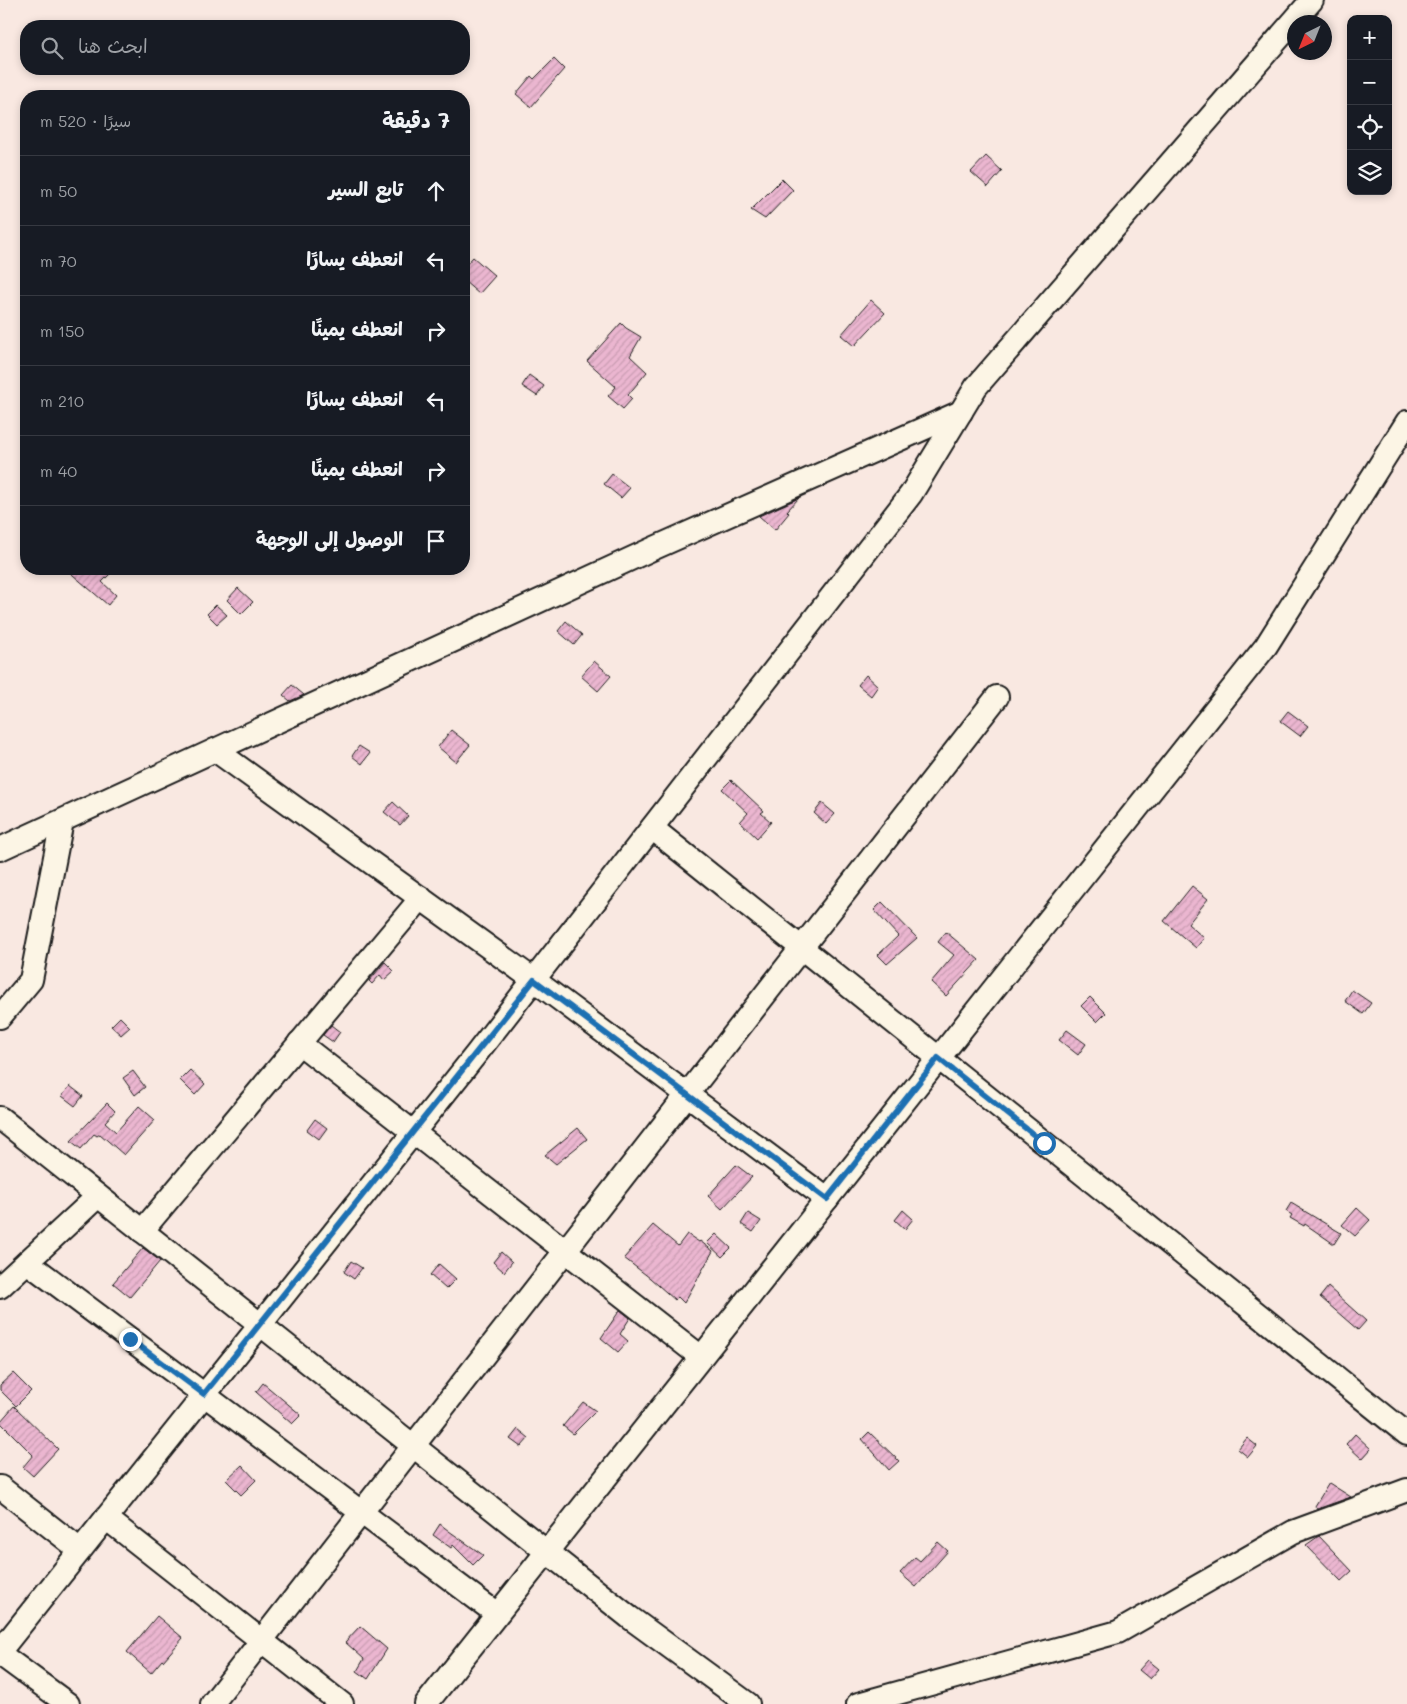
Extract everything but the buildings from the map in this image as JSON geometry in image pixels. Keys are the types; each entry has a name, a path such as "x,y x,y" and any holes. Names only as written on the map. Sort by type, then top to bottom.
{"street":[{"path":"68,1704 0,1652 534,980 911,494 976,387 1312,0"},
{"path":"0,850 641,554 961,412"},
{"path":"426,1704 1266,646 1407,422"},
{"path":"212,1704 997,697"},
{"path":"215,750 534,980 827,1199"},
{"path":"0,1017 31,980 62,821"},
{"path":"652,828 1407,1434"},
{"path":"142,1231 421,898"},
{"path":"299,1044 702,1357"},
{"path":"0,1118 629,1617 748,1704"},
{"path":"0,1287 98,1196"},
{"path":"27,1262 497,1614"},
{"path":"0,1487 80,1550"},
{"path":"858,1704 1118,1632 1293,1532 1407,1490"},
{"path":"106,1518 342,1704"}],"route":[{"path":"130,1339 204,1394 534,980 827,1199 938,1058 1044,1143"}]}
